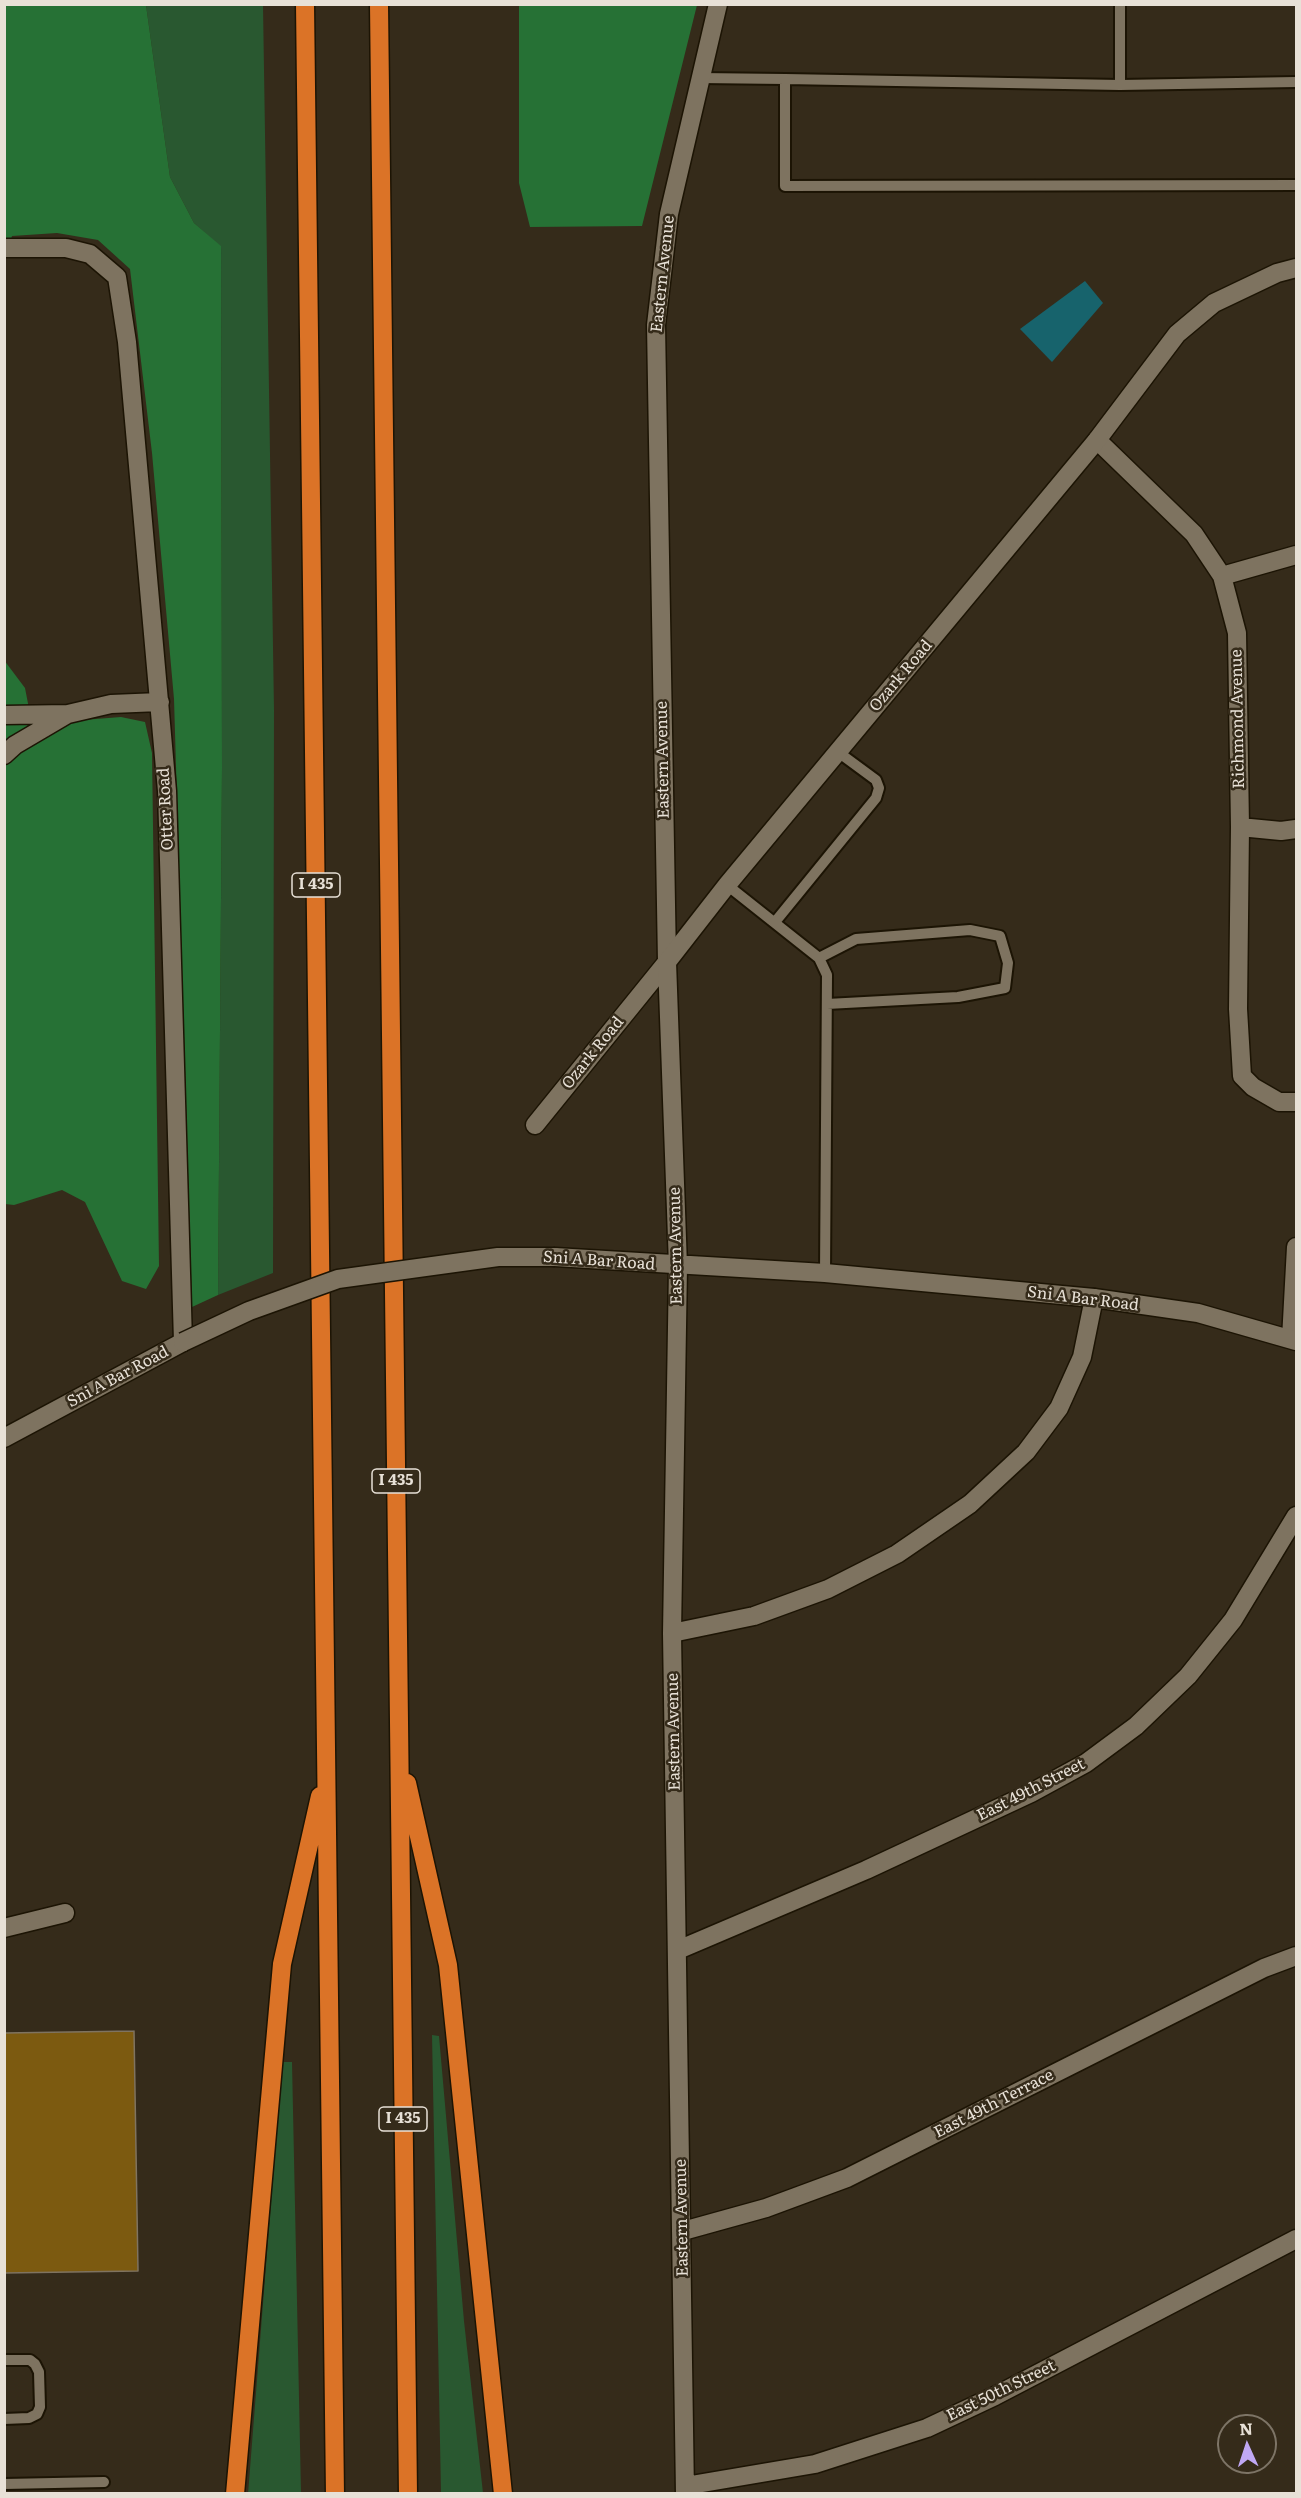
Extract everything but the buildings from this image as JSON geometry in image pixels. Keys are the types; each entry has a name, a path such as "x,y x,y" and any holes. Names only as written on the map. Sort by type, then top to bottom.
{"highway":[{"name":"I 435","path":"305,4 335,2493"},
{"name":"I 435","path":"379,4 408,2493"},
{"path":"399,1745 448,1965 503,2493"},
{"path":"235,2493 282,1964 327,1765"}],"street":[{"name":"Eastern Avenue","path":"685,2490 683,2231 672,1633 678,1266 667,963 656,325 669,214 718,4"},
{"name":"Otter Road","path":"4,248 74,250 90,254 117,277 127,342 167,803 183,1342"},
{"name":"Ozark Road","path":"535,1125 667,963 727,885 1097,440 1178,334 1225,297 1277,273 1296,268"},
{"name":"Richmond Avenue","path":"1097,440 1194,534 1222,576 1237,633 1242,1076 1253,1087 1279,1102 1296,1102"},
{"path":"1222,576 1296,555"},
{"path":"4,715 68,714 111,704 160,702"},
{"path":"4,755 15,745 68,714"},
{"path":"1240,827 1281,831 1296,829"},
{"path":"1294,1340 1296,1247"},
{"name":"Sni A Bar Road","path":"4,1438 183,1342 249,1311 338,1280 498,1257 555,1257 825,1274 1094,1298 1198,1313 1294,1340"},
{"path":"672,1633 754,1616 828,1590 897,1554 970,1504 1026,1452 1059,1408 1082,1358 1094,1298"},
{"name":"East 49th Street","path":"678,1950 866,1870 1031,1793 1086,1763 1136,1726 1188,1676 1233,1620 1296,1516"},
{"path":"4,1928 65,1913"},
{"name":"East 49th Terrace","path":"683,2231 766,2208 847,2178 1264,1968 1296,1956"},
{"name":"East 50th Street","path":"685,2490 815,2464 927,2428 995,2396 1296,2239"}],"lane":[{"path":"1120,4 1120,85"},
{"path":"699,78 1120,85 1296,82"},
{"path":"785,79 785,186 1296,185"},
{"path":"775,922 876,798 879,788 876,780 838,752"},
{"path":"727,885 819,958 827,975 825,1274"},
{"path":"819,958 856,939 970,930 1000,936 1008,963 1005,988 958,997 827,1004"},
{"path":"4,2360 30,2360 35,2364 39,2372 40,2395 37,2415 29,2418 4,2419"},
{"path":"4,2484 104,2482"}],"green space":[{"path":"5,5 146,5 170,177 194,223 221,246 222,767 218,1295 192,1307 174,699 152,453 130,269 98,240 57,233 12,236 5,257"},
{"path":"146,5 263,5 274,710 273,1273 218,1295 222,767 221,247 194,223 170,177"},
{"path":"519,5 697,5 642,226 530,227 519,183"},
{"path":"4,660 25,688 32,724 121,717 145,722 152,753 159,1266 146,1289 122,1281 85,1202 62,1190 14,1205 5,1204"},
{"path":"432,2035 439,2036 464,2321 483,2493 441,2493"},
{"path":"282,2062 292,2062 301,2493 248,2494"}],"water":[{"path":"1085,281 1103,303 1052,362 1020,329"}]}
